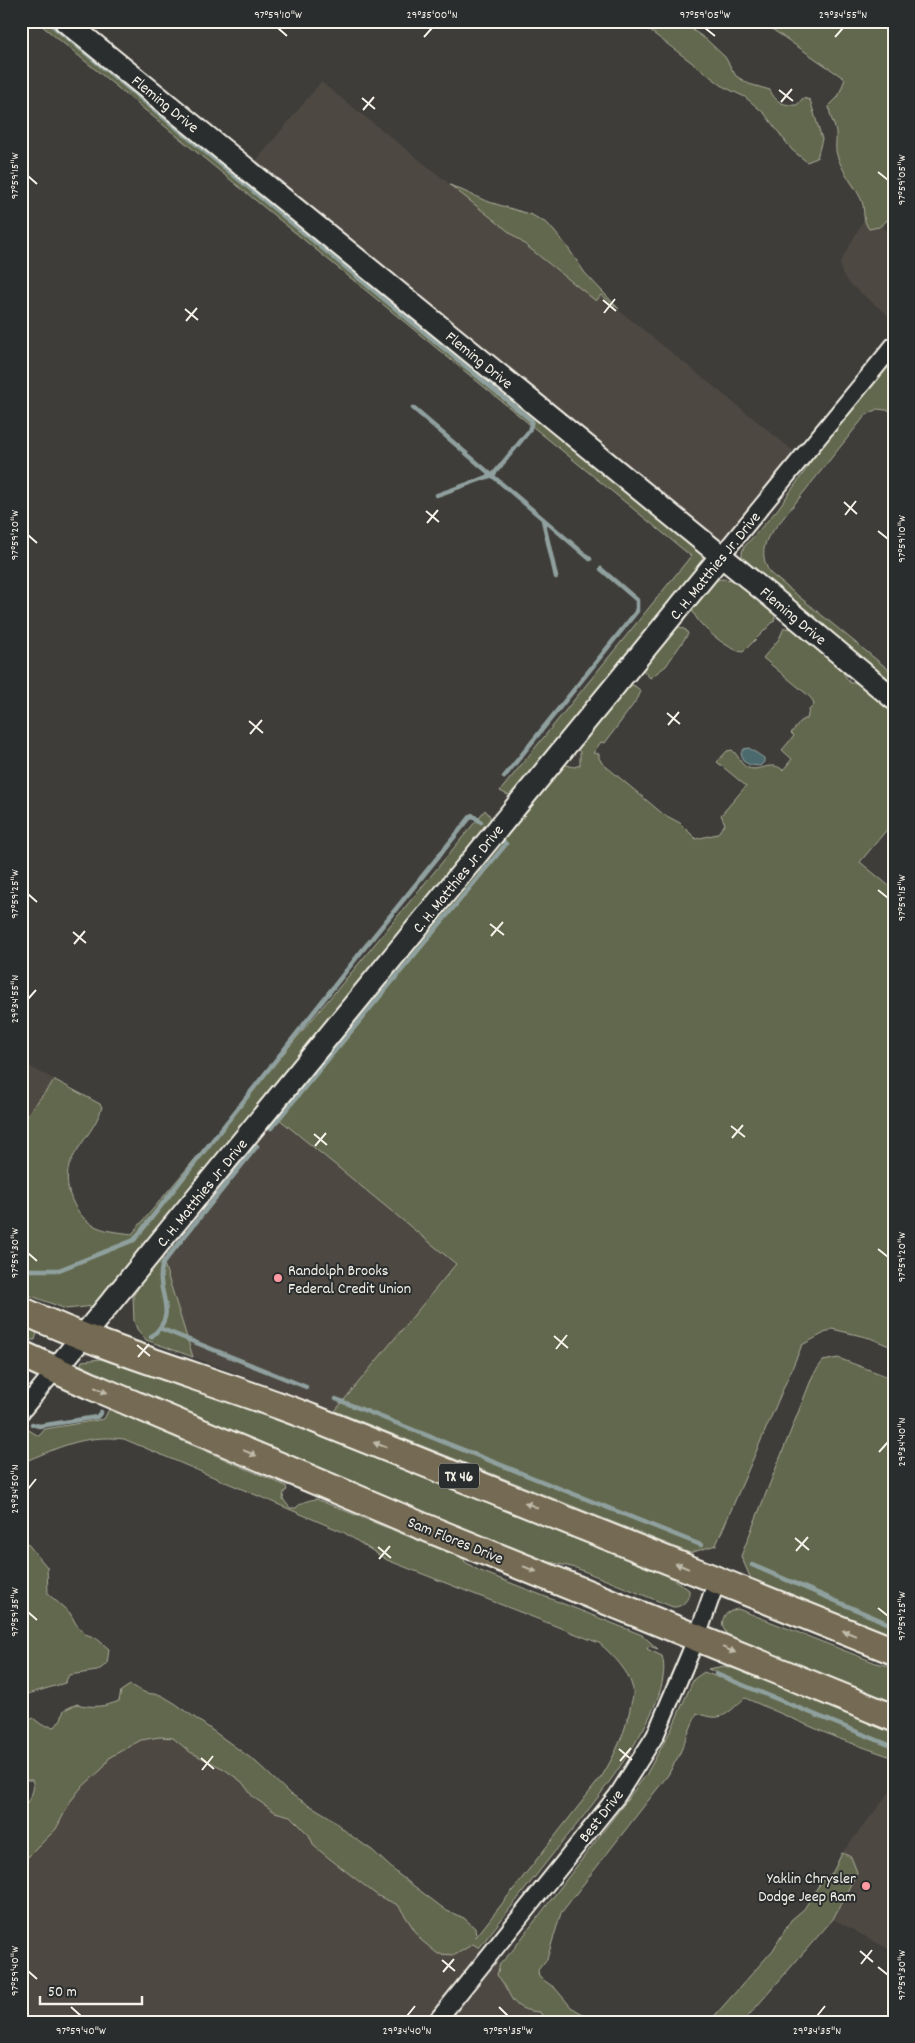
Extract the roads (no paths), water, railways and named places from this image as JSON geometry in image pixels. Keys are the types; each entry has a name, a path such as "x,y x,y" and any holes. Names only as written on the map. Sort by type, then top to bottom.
{"main road":[{"name":"TX 46","path":"21,1310 173,1370 260,1398 894,1652"},
{"name":"Sam Flores Drive","path":"21,1354 91,1386 422,1526 894,1718"}],"street":[{"name":"Fleming Drive","path":"65,21 894,699"},
{"name":"C. H. Matthies Jr. Drive","path":"21,1412 894,345"},
{"name":"Best Drive","path":"436,2022 627,1782 655,1736 697,1637 717,1580"}],"water":[{"path":"749,748 764,758 764,762 760,766 750,765 743,761 741,753 744,749"}],"waterway":[{"path":"47,21 532,421 529,431 493,475 437,495"},
{"path":"413,408 590,559"},
{"path":"543,520 556,577"},
{"path":"504,777 637,611 637,600 601,569"},
{"path":"21,1270 59,1270 134,1240 361,952 472,815 481,822"},
{"path":"271,1128 506,844 503,841"},
{"path":"151,1337 160,1328 165,1319 166,1310 161,1284 163,1263 257,1146"},
{"path":"162,1329 306,1387"},
{"path":"336,1399 701,1545"},
{"path":"32,1424 39,1426 97,1417 101,1412"},
{"path":"752,1565 894,1626"},
{"path":"716,1674 894,1747"}],"place":[{"name":"Randolph Brooks Federal Credit Union","path":"278,1278"},
{"name":"Yaklin Chrysler Dodge Jeep Ram","path":"866,1886"}]}
